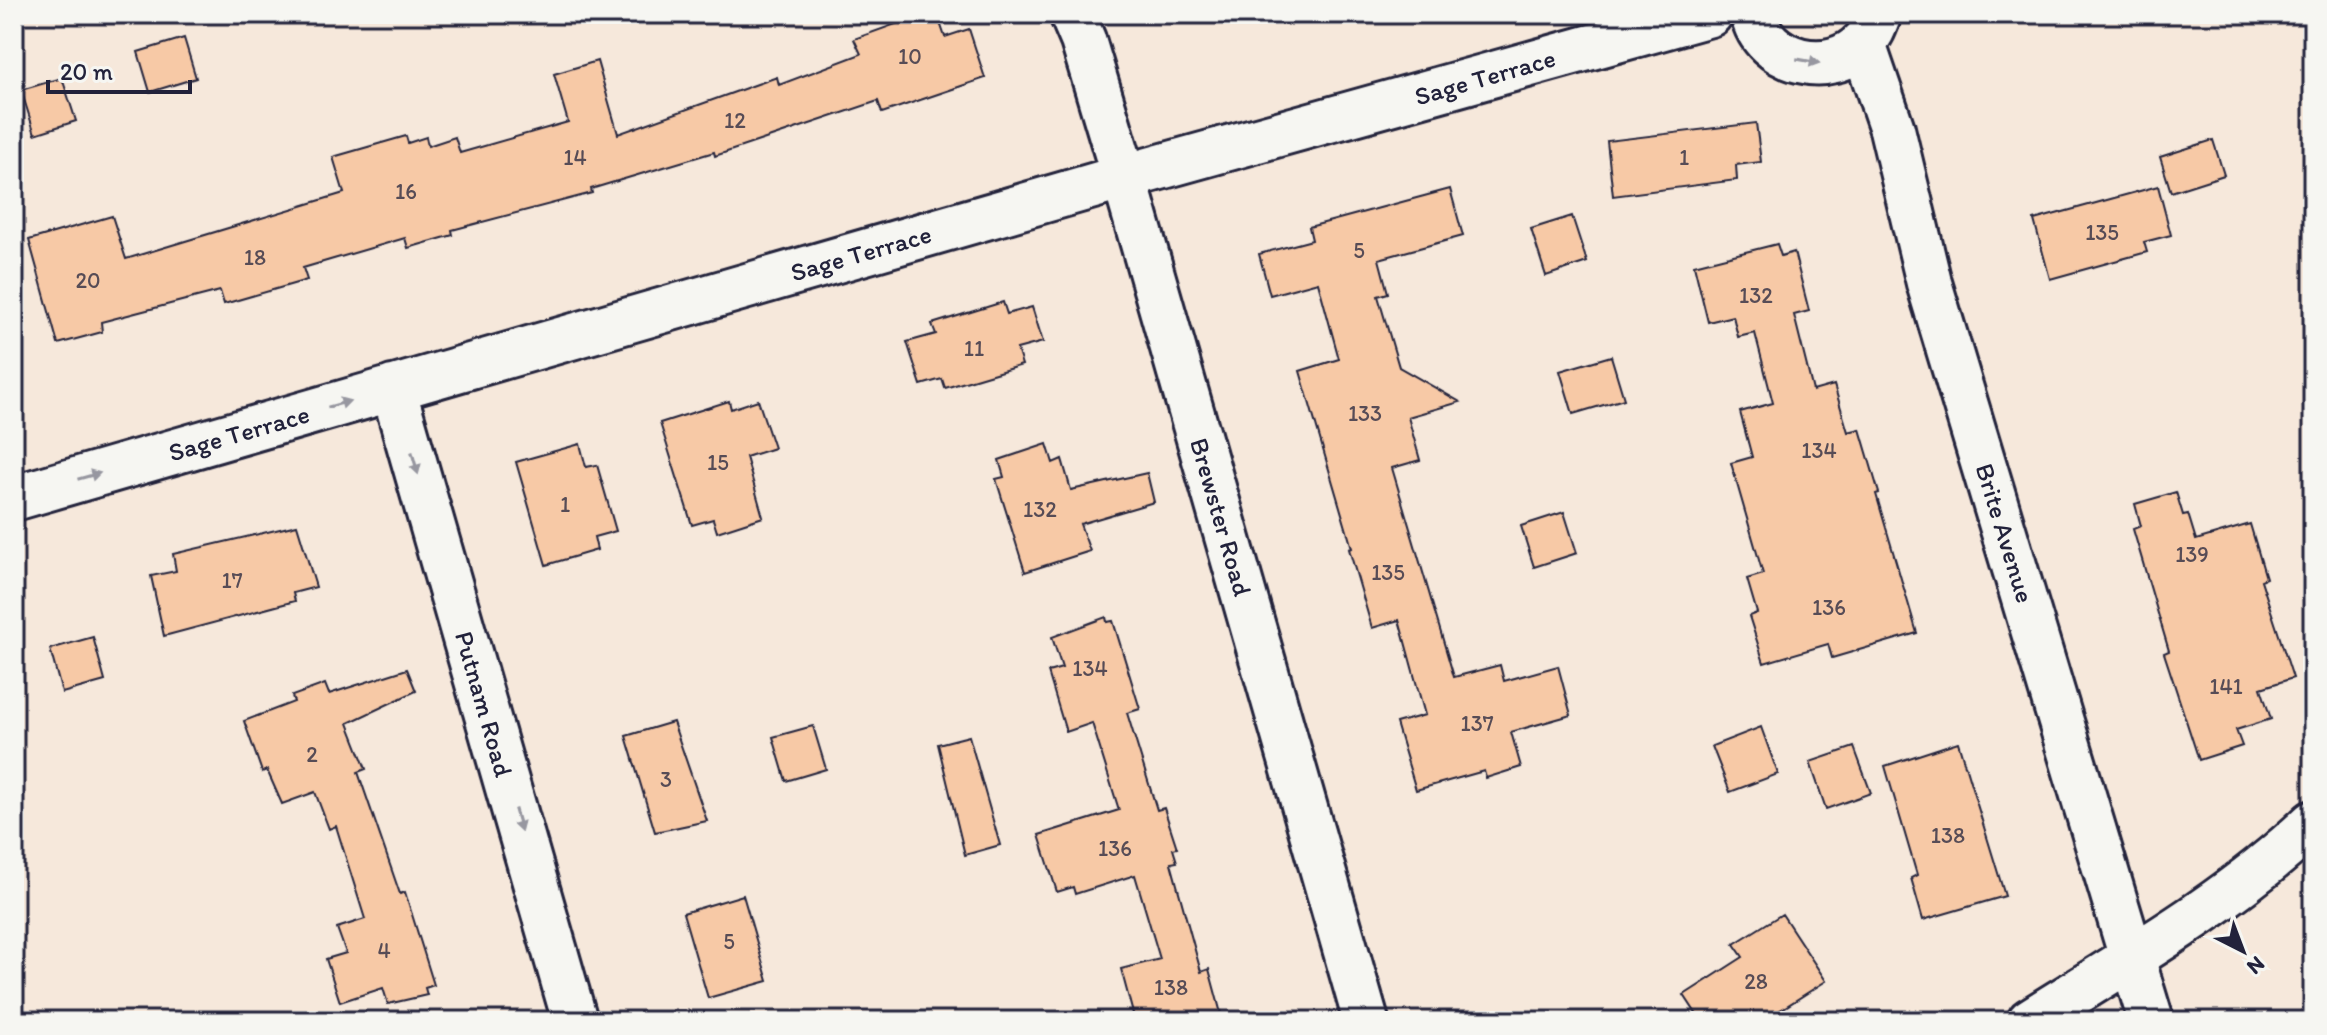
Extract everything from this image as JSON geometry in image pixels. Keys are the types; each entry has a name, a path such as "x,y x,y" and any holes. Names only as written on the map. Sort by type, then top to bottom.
{"street":[{"name":"Brewster Road","path":"1072,14 1083,40 1124,177 1366,1021"},
{"name":"Sage Terrace","path":"14,498 1124,177 1710,14"},
{"name":"Brite Avenue","path":"1753,14 1765,39 1782,54 1809,63 1842,58 1871,29"},
{"name":"Brite Avenue","path":"1871,29 1929,283 2151,1021"},
{"name":"Putnam Road","path":"393,388 575,1021"},
{"path":"2030,1021 2132,957 2249,877 2313,823"}],"building":[{"path":"893,14 937,14 945,37 969,29 985,78 882,113 878,101 715,156 714,152 591,189 592,193 452,230 453,235 408,248 405,238 303,268 307,280 224,304 220,291 101,322 102,332 58,344 29,240 112,216 126,259 344,193 333,157 406,136 408,143 426,137 428,146 455,137 460,153 568,122 554,74 597,61 618,134 777,77 779,85 861,54 854,39 896,24"},
{"path":"184,38 196,78 150,92 138,52"},
{"path":"62,78 76,121 35,134 21,90"},
{"path":"1756,123 1761,162 1736,165 1737,180 1613,196 1607,141"},
{"path":"2213,140 2224,175 2171,192 2160,157"},
{"path":"2158,186 2171,235 2144,242 2147,252 2050,279 2034,220"},
{"path":"1450,189 1463,236 1379,259 1388,293 1378,296 1399,367 1460,402 1408,417 1420,460 1392,468 1454,677 1500,665 1504,681 1558,666 1571,715 1511,732 1521,767 1486,778 1484,771 1416,790 1396,723 1425,715 1399,620 1372,628 1300,371 1339,359 1318,282 1270,295 1259,254 1312,240 1309,227"},
{"path":"1572,216 1587,262 1546,276 1531,229"},
{"path":"1777,244 1781,256 1794,252 1809,311 1794,315 1813,391 1834,385 1848,432 1860,429 1917,633 1832,658 1828,644 1764,663 1749,616 1757,613 1747,579 1763,574 1731,463 1752,457 1740,412 1773,403 1755,333 1738,337 1733,316 1708,322 1694,265"},
{"path":"1003,302 1007,314 1032,307 1043,342 1017,349 1022,365 945,388 942,379 921,385 907,342 936,334 932,324"},
{"path":"1611,356 1624,399 1573,414 1560,371"},
{"path":"758,400 774,448 746,457 763,517 717,532 713,519 692,525 660,423 729,401 731,409"},
{"path":"580,444 586,467 597,465 616,531 594,537 597,550 546,565 516,462"},
{"path":"1047,444 1053,463 1062,459 1071,490 1147,473 1154,502 1080,524 1090,551 1025,572 996,479 1004,477 999,460"},
{"path":"2176,492 2183,515 2188,514 2196,540 2250,524 2266,578 2261,580 2293,678 2261,688 2271,719 2236,730 2242,746 2199,760 2164,653 2169,651 2133,529 2141,526 2135,504"},
{"path":"1564,512 1577,553 1534,567 1521,526"},
{"path":"297,525 316,587 293,593 295,601 164,636 151,576 176,571 173,554"},
{"path":"1106,617 1107,622 1113,621 1140,709 1127,713 1157,810 1164,808 1177,848 1173,849 1177,862 1171,863 1201,972 1209,969 1223,1021 1135,1021 1121,969 1160,959 1135,875 1075,894 1073,887 1057,892 1039,835 1119,810 1092,723 1066,732 1048,672 1062,668 1052,637"},
{"path":"93,637 105,681 62,693 50,649"},
{"path":"407,669 416,691 348,723 366,769 358,772 400,894 405,892 434,985 425,988 427,995 388,1004 383,988 340,1002 326,959 346,953 337,928 365,919 336,826 329,829 315,792 282,804 267,770 262,772 244,721 294,702 292,696 325,684 329,694"},
{"path":"673,722 707,821 655,832 626,736"},
{"path":"813,726 826,769 786,781 773,737"},
{"path":"1761,727 1778,774 1730,792 1712,746"},
{"path":"969,736 1000,845 965,855 938,744"},
{"path":"1958,742 2005,896 1923,920 1911,878 1917,875 1885,766"},
{"path":"1854,747 1871,793 1826,809 1810,762"},
{"path":"743,895 768,981 708,998 683,913"},
{"path":"1782,914 1826,981 1763,1021 1701,1021 1684,995 1743,957 1734,944"}]}
